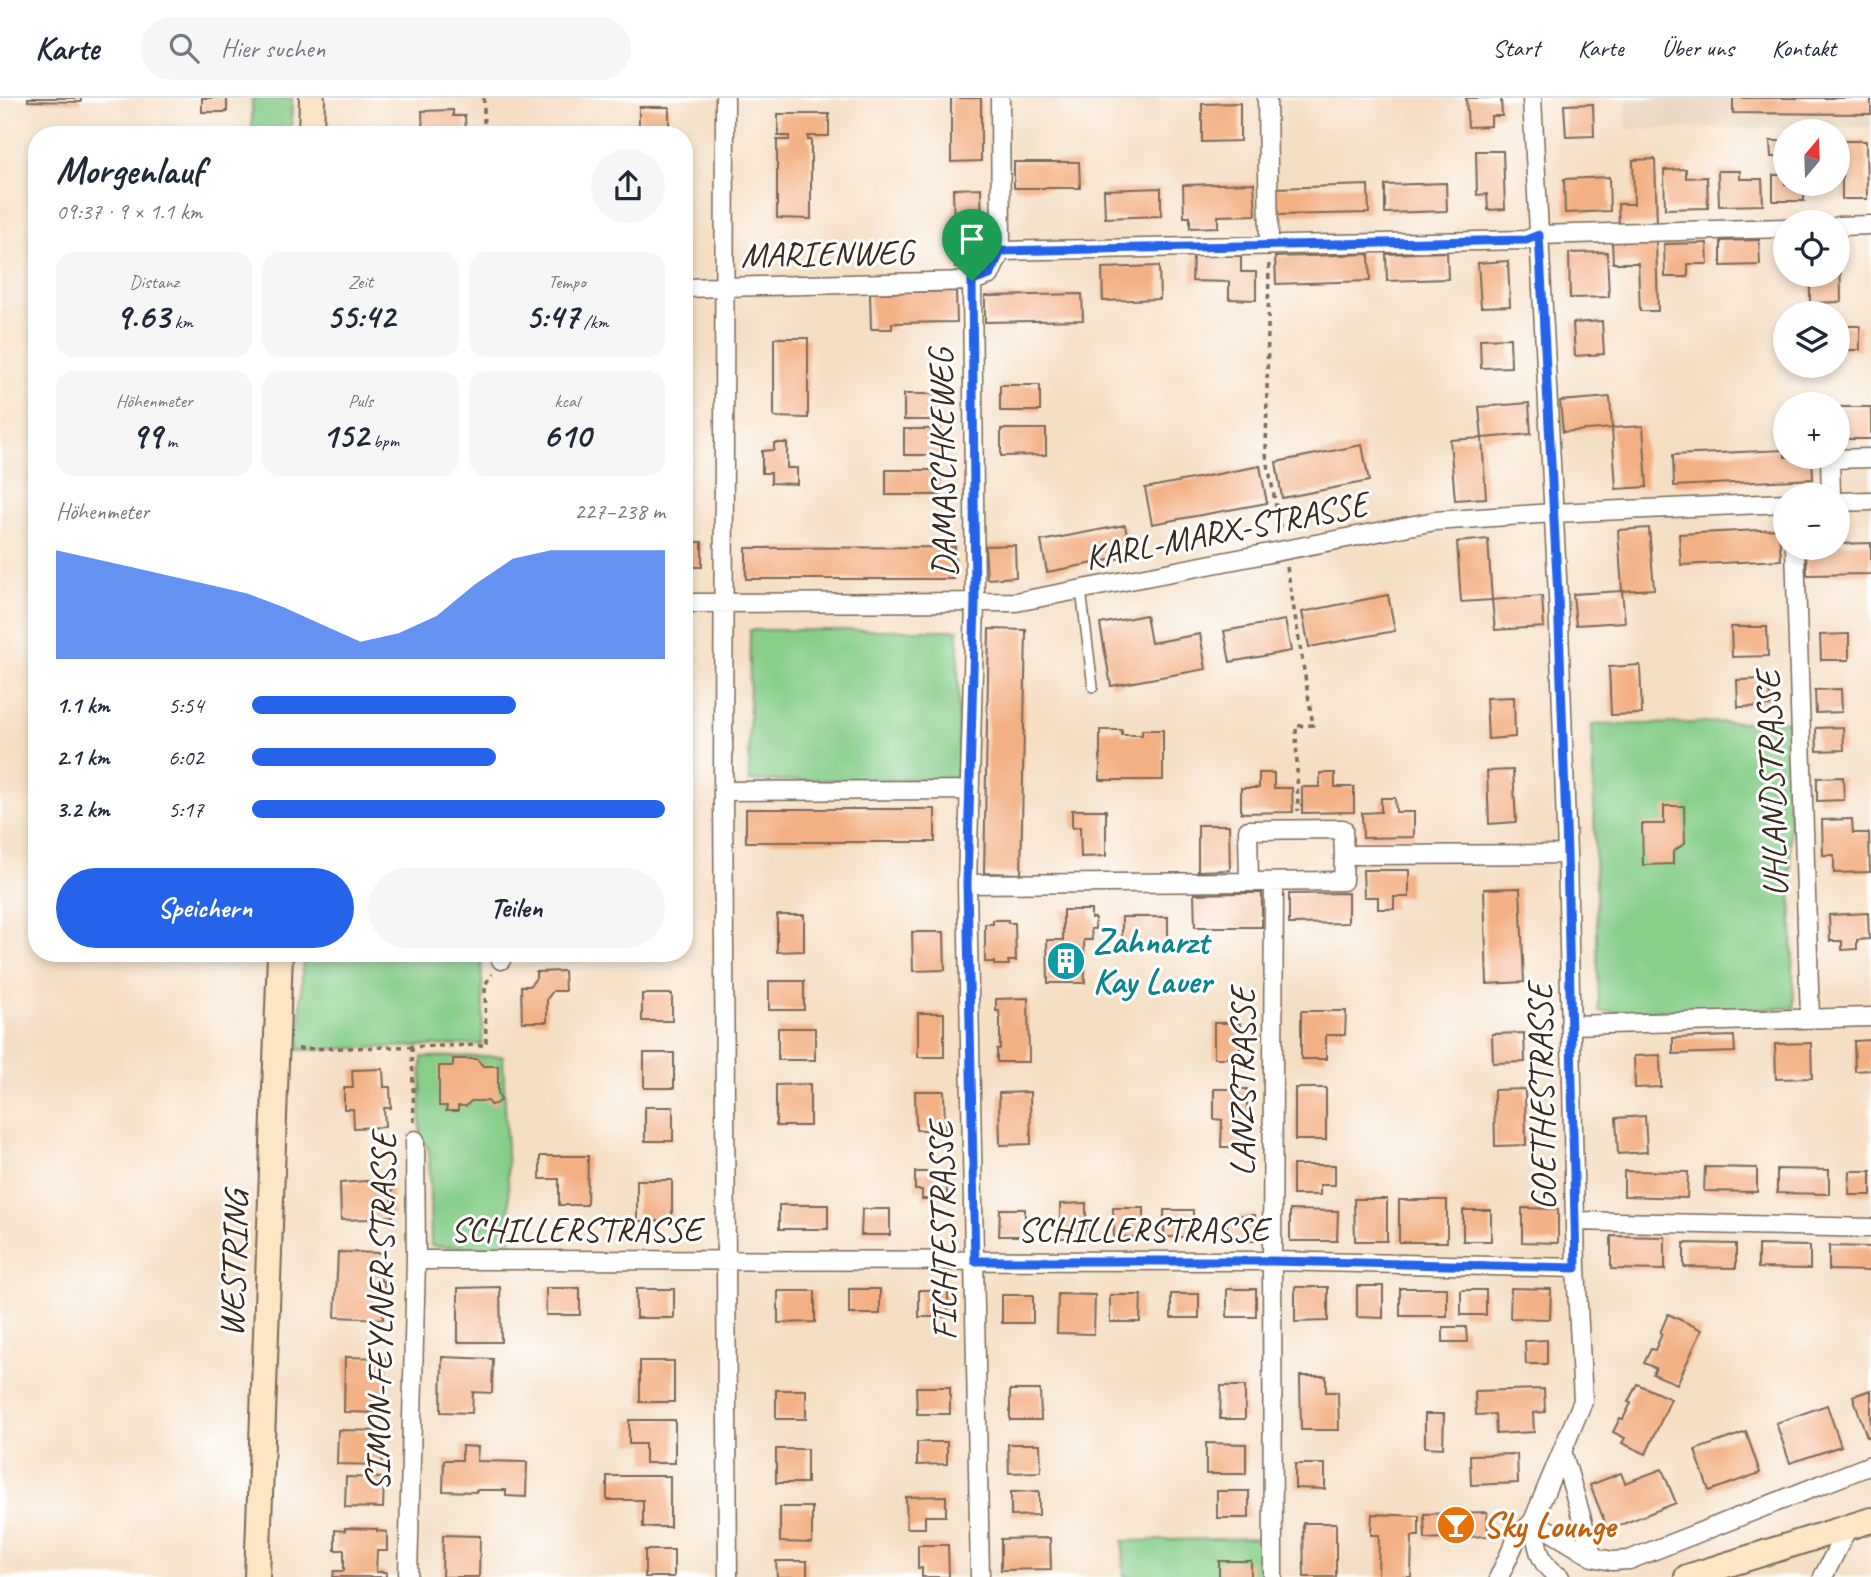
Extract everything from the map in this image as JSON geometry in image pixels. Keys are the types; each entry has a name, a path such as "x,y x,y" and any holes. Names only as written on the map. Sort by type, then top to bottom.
{"main road":[{"path":"311,126 312,98"},
{"name":"WESTRING","path":"257,1577 280,962"},
{"path":"1687,1577 1860,1523"}],"street":[{"path":"725,98 723,791 728,1577"},
{"path":"972,281 990,275 1001,251 1000,98"},
{"path":"1266,98 1269,245"},
{"name":"GOETHESTRASSE","path":"1499,1577 1517,1538 1532,1521 1583,1401 1576,1268 1558,596 1532,98"},
{"path":"1850,226 1871,225"},
{"path":"1001,251 1526,240 1539,235 1773,228"},
{"name":"MARIENWEG","path":"693,288 972,281"},
{"name":"DAMASCHKEWEG","path":"969,790 975,602 972,281"},
{"path":"1831,483 1830,459 1871,458"},
{"path":"1850,502 1871,501"},
{"name":"KARL-MARX-STRASSE","path":"693,603 1016,603 1435,521 1773,504"},
{"name":"UHLANDSTRASSE","path":"1795,560 1810,1019"},
{"path":"723,791 969,790"},
{"name":"FICHTESTRASSE","path":"969,790 967,884 980,1577"},
{"path":"967,884 1274,882 1343,881 1343,829 1248,830 1249,882"},
{"path":"1344,855 1567,854"},
{"name":"LANZSTRASSE","path":"1273,1577 1274,882"},
{"path":"1570,1025 1871,1017"},
{"name":"SIMON-FEYLNER-STRASSE","path":"408,1577 416,1260 415,1140"},
{"path":"1575,1221 1871,1228"},
{"name":"SCHILLERSTRASSE","path":"416,1260 1272,1261 1576,1268"},
{"path":"1562,1451 1593,1557"},
{"path":"1532,1521 1593,1557 1612,1562 1629,1560 1871,1465"},
{"path":"1532,1521 1538,1551 1544,1564 1560,1577"},
{"path":"1823,1577 1860,1523"}],"lane":[{"path":"1081,590 1093,687"}],"path":[{"path":"484,98 484,126"},
{"path":"1269,245 1266,454 1285,551 1313,725 1297,726 1298,830"},
{"path":"294,1049 486,1045 485,985 497,962"},
{"name":"SIMON-FEYLNER-STRASSE","path":"412,1047 415,1140"}],"shaded area":[{"path":"1626,98 1871,98 1871,127 1850,127 1850,119 1773,119 1773,128 1627,129"}],"green space":[{"path":"252,98 292,98 291,126 252,126"},
{"path":"750,630 958,630 959,779 749,781"},
{"path":"1787,721 1794,1008 1599,1012 1592,725"},
{"path":"303,962 481,962 482,1044 299,1050"},
{"path":"503,1056 511,1249 431,1246 429,1149 420,1138 422,1057"},
{"path":"1264,1538 1264,1577 1124,1577 1123,1541"}],"building":[{"path":"28,98 81,98 81,102 28,101"},
{"path":"202,98 227,98 227,112 202,112"},
{"path":"951,98 981,98 981,161 951,162"},
{"path":"1466,98 1501,98 1502,116 1491,116 1491,126 1468,127"},
{"path":"1733,98 1871,98 1871,114 1733,113"},
{"path":"1240,103 1240,141 1202,142 1202,104"},
{"path":"1593,104 1594,136 1566,137 1564,105"},
{"path":"639,107 669,107 669,126 639,126"},
{"path":"453,110 453,116 465,116 466,126 423,126 422,111"},
{"path":"778,114 829,114 829,136 808,136 808,140 811,140 811,219 777,218 777,140 789,140 789,136 778,136"},
{"path":"1770,141 1773,141 1773,157"},
{"path":"1850,141 1866,141 1867,199 1842,199 1842,196 1850,196"},
{"path":"1476,151 1503,151 1505,209 1488,210 1487,194 1477,195"},
{"path":"1655,159 1657,223 1619,225 1618,204 1634,204 1633,160"},
{"path":"1014,162 1079,162 1080,188 1014,188"},
{"path":"1686,169 1686,178 1707,177 1708,208 1665,209 1664,170"},
{"path":"1718,171 1740,171 1740,179 1762,179 1763,205 1719,206"},
{"path":"1609,177 1610,211 1565,213 1564,179"},
{"path":"1254,183 1256,215 1218,216 1218,227 1190,228 1190,217 1184,217 1183,185"},
{"path":"1446,183 1447,211 1385,213 1385,185"},
{"path":"1368,185 1369,213 1275,215 1275,188"},
{"path":"981,188 983,267 955,268 953,189"},
{"path":"1161,188 1161,216 1105,218 1104,190"},
{"path":"1773,196 1804,196 1804,201 1773,201"},
{"path":"1656,240 1658,311 1640,311 1638,263 1613,263 1612,242"},
{"path":"1759,240 1760,265 1721,266 1721,241"},
{"path":"1707,243 1708,264 1688,264 1688,277 1665,277 1664,244"},
{"path":"1447,252 1448,279 1387,281 1386,254"},
{"path":"1607,252 1609,297 1570,298 1569,253"},
{"path":"1369,254 1370,281 1276,284 1275,257"},
{"path":"1193,255 1241,256 1241,272 1256,272 1256,300 1229,299 1229,282 1192,281"},
{"path":"1508,261 1510,306 1481,307 1478,263"},
{"path":"1159,266 1160,299 1103,301 1102,268"},
{"path":"1810,287 1841,287 1841,301 1810,301"},
{"path":"956,291 957,322 892,323 892,329 871,329 870,293"},
{"path":"1082,294 1083,320 985,322 985,296"},
{"path":"1602,321 1604,354 1575,356 1573,323"},
{"path":"1850,326 1860,326 1860,350 1850,350"},
{"path":"774,338 808,338 808,418 774,417"},
{"path":"1510,338 1511,367 1481,368 1480,339"},
{"path":"1000,385 1040,385 1040,411 1000,411"},
{"path":"904,394 940,394 940,420 904,420"},
{"path":"1610,397 1612,428 1563,432 1560,401"},
{"path":"1529,403 1531,434 1482,438 1479,407"},
{"path":"1850,407 1871,407 1871,439 1850,439"},
{"path":"1643,426 1647,487 1616,489 1612,428"},
{"path":"904,429 940,429 940,455 904,455"},
{"path":"1001,429 1046,429 1046,455 1001,456"},
{"path":"1482,438 1486,498 1455,500 1450,440"},
{"path":"774,443 787,443 787,468 797,468 797,484 771,483 771,473 762,473 762,451 774,450"},
{"path":"1362,445 1369,481 1282,498 1276,462"},
{"path":"1773,451 1773,469 1813,469 1813,479 1674,486 1673,455"},
{"path":"1260,466 1267,503 1152,524 1145,488"},
{"path":"886,470 940,470 940,495 886,495"},
{"path":"1125,525 1131,556 1047,572 1041,541"},
{"path":"1649,528 1654,589 1622,591 1618,530"},
{"path":"1773,529 1773,560 1781,560 1681,565 1679,534"},
{"path":"1488,539 1492,600 1461,602 1457,542"},
{"path":"693,542 702,542 702,567 693,567"},
{"path":"1871,543 1871,574 1807,575 1806,560 1850,560 1850,544"},
{"path":"1015,545 1016,577 987,579 985,546"},
{"path":"955,547 954,579 746,579 746,548"},
{"path":"1622,591 1625,622 1576,625 1573,594"},
{"path":"1388,595 1395,631 1309,647 1302,612"},
{"path":"1542,596 1544,627 1495,630 1492,600"},
{"path":"1146,615 1151,643 1200,634 1206,669 1111,686 1100,624"},
{"path":"1285,620 1291,651 1230,662 1224,631"},
{"path":"1731,627 1767,627 1768,656 1732,657"},
{"path":"989,629 1026,630 1021,874 984,873"},
{"path":"1849,634 1849,660 1821,660 1820,635"},
{"path":"1640,665 1642,714 1611,715 1609,667"},
{"path":"1769,679 1770,706 1738,707 1737,680"},
{"path":"1841,689 1842,712 1816,713 1815,690"},
{"path":"1514,697 1515,737 1488,739 1486,698"},
{"path":"1843,727 1844,750 1817,751 1816,728"},
{"path":"1100,730 1122,730 1122,735 1142,735 1142,730 1163,730 1163,780 1100,780"},
{"path":"1513,770 1516,822 1489,824 1487,771"},
{"path":"1259,773 1274,773 1274,788 1292,788 1293,812 1241,813 1241,788 1259,788"},
{"path":"1320,773 1335,773 1335,787 1354,787 1354,812 1302,813 1302,787 1320,787"},
{"path":"1843,777 1844,800 1817,801 1817,778"},
{"path":"1381,798 1395,798 1396,812 1414,812 1414,837 1363,838 1362,813 1381,812"},
{"path":"1664,806 1684,806 1685,843 1673,852 1673,864 1643,865 1642,824 1664,824"},
{"path":"746,809 935,809 935,842 746,842"},
{"path":"1072,810 1106,810 1106,856 1081,857 1080,827 1072,828"},
{"path":"1852,819 1853,833 1869,833 1870,872 1834,873 1834,855 1823,855 1822,820"},
{"path":"1198,825 1229,825 1230,870 1198,871"},
{"path":"1363,870 1409,870 1409,897 1394,897 1394,909 1378,909 1378,897 1364,897"},
{"path":"1520,888 1524,982 1487,984 1484,889"},
{"path":"1262,893 1262,927 1195,927 1194,894"},
{"path":"1348,893 1348,923 1289,924 1289,894"},
{"name":"Zahnarzt Kay Lauer","path":"1063,910 1091,910 1091,918 1095,918 1095,929 1091,929 1092,940 1084,940 1085,983 1048,983 1047,940 1063,940"},
{"path":"1868,913 1869,939 1857,940 1857,949 1842,950 1842,941 1830,941 1829,915"},
{"path":"777,915 804,915 804,951 777,952"},
{"path":"1122,917 1168,917 1168,946 1122,946"},
{"path":"993,920 1015,923 1016,961 1008,961 1009,965 985,962 985,924 993,924"},
{"path":"912,932 944,932 945,970 913,971"},
{"path":"564,971 565,991 553,991 547,999 547,1022 522,1022 521,986 530,986 536,978 536,972"},
{"path":"769,981 804,981 804,1010 769,1010"},
{"path":"642,994 672,994 672,1021 642,1021"},
{"path":"1028,998 1029,1062 997,1062 1000,1020 999,1011 996,1011 996,999"},
{"path":"1301,1011 1346,1011 1345,1035 1326,1035 1326,1059 1301,1059"},
{"path":"918,1013 944,1013 944,1057 918,1057"},
{"path":"1214,1023 1240,1023 1240,1058 1214,1058"},
{"path":"778,1028 815,1028 815,1060 778,1060"},
{"path":"1524,1033 1525,1062 1493,1063 1492,1034"},
{"path":"1734,1036 1735,1052 1673,1054 1673,1038"},
{"path":"1871,1040 1871,1070 1855,1071 1854,1041"},
{"path":"1811,1043 1812,1078 1776,1079 1775,1044"},
{"path":"644,1053 674,1053 674,1088 644,1088"},
{"path":"1660,1055 1661,1087 1635,1088 1634,1056"},
{"path":"453,1059 477,1059 483,1066 498,1066 498,1093 501,1100 490,1105 488,1101 471,1101 466,1106 458,1106 458,1111 446,1111 447,1106 439,1106 439,1066 453,1066"},
{"path":"383,1069 384,1087 390,1087 391,1108 384,1108 385,1127 354,1128 353,1109 344,1109 344,1088 353,1088 352,1070"},
{"path":"810,1084 810,1126 776,1126 776,1085"},
{"path":"1295,1088 1326,1088 1326,1140 1295,1140"},
{"path":"1214,1089 1247,1089 1247,1147 1221,1147 1222,1120 1214,1119"},
{"path":"1525,1089 1526,1145 1495,1146 1494,1090"},
{"path":"915,1091 944,1091 945,1130 916,1130"},
{"path":"1030,1092 1031,1144 1000,1145 999,1093"},
{"path":"645,1107 673,1107 673,1141 645,1141"},
{"path":"1645,1116 1647,1152 1618,1154 1616,1118"},
{"path":"540,1156 588,1156 587,1205 559,1205 559,1179 540,1179"},
{"path":"1293,1165 1335,1165 1335,1185 1320,1185 1320,1195 1293,1195"},
{"path":"1705,1167 1757,1168 1757,1192 1704,1191"},
{"path":"1777,1169 1829,1170 1829,1194 1777,1193"},
{"path":"1624,1171 1688,1172 1687,1198 1624,1196"},
{"path":"1850,1171 1871,1171 1871,1195 1849,1195"},
{"path":"915,1172 947,1172 947,1199 922,1199 922,1190 915,1190"},
{"path":"392,1179 393,1216 341,1220 340,1183"},
{"path":"637,1180 672,1180 672,1221 637,1221"},
{"path":"1354,1199 1387,1199 1387,1241 1355,1241"},
{"path":"1399,1200 1447,1200 1447,1242 1399,1242"},
{"path":"1086,1203 1086,1238 1060,1238 1060,1204"},
{"path":"779,1205 828,1205 828,1229 779,1229"},
{"path":"1113,1208 1144,1208 1144,1237 1114,1237"},
{"path":"1522,1208 1558,1209 1558,1243 1522,1242"},
{"path":"862,1209 890,1209 890,1235 861,1235"},
{"path":"1000,1209 1025,1209 1025,1236 999,1236"},
{"path":"1164,1210 1193,1210 1193,1237 1164,1237"},
{"path":"1290,1210 1338,1211 1337,1241 1290,1241"},
{"path":"1463,1210 1491,1210 1491,1241 1463,1241"},
{"path":"1255,1215 1255,1241 1227,1241 1227,1216"},
{"path":"1611,1236 1665,1237 1665,1270 1611,1269"},
{"path":"1684,1243 1736,1244 1736,1268 1684,1267"},
{"path":"1758,1245 1810,1246 1810,1269 1758,1268"},
{"path":"1829,1246 1871,1247 1871,1271 1829,1270"},
{"path":"338,1252 382,1253 383,1319 335,1317"},
{"path":"1357,1286 1383,1286 1383,1318 1357,1317"},
{"path":"500,1287 501,1342 458,1342 458,1288"},
{"path":"1295,1287 1328,1287 1328,1321 1295,1322"},
{"path":"546,1288 580,1288 580,1315 546,1315"},
{"path":"1400,1288 1447,1288 1447,1316 1400,1316"},
{"path":"1511,1288 1551,1289 1550,1319 1510,1318"},
{"path":"636,1289 674,1289 674,1318 636,1318"},
{"path":"849,1289 880,1289 880,1314 849,1314"},
{"path":"1227,1289 1256,1289 1256,1317 1227,1317"},
{"path":"919,1290 948,1290 948,1317 919,1317"},
{"path":"1461,1290 1486,1290 1486,1315 1461,1315"},
{"path":"778,1291 815,1291 815,1322 778,1323"},
{"path":"1058,1294 1095,1295 1094,1334 1057,1333"},
{"path":"1171,1294 1199,1294 1199,1318 1171,1318"},
{"path":"1002,1295 1033,1295 1033,1323 1002,1323"},
{"path":"1110,1295 1141,1295 1140,1322 1110,1322"},
{"path":"1668,1314 1702,1330 1677,1384 1653,1374 1656,1368 1644,1363 1651,1349 1655,1350"},
{"path":"1443,1327 1466,1327 1467,1342 1443,1342"},
{"path":"1547,1340 1547,1364 1526,1364 1525,1341"},
{"path":"345,1357 385,1358 384,1413 344,1412"},
{"path":"442,1357 493,1359 492,1393 473,1392 472,1413 441,1412"},
{"path":"640,1361 674,1361 674,1402 640,1402"},
{"path":"1300,1376 1326,1376 1326,1392 1338,1392 1339,1430 1301,1430"},
{"path":"1637,1384 1671,1399 1646,1454 1622,1443 1625,1438 1613,1432 1631,1403 1628,1402"},
{"path":"1221,1386 1245,1386 1245,1419 1220,1419"},
{"path":"916,1387 950,1387 950,1414 917,1414"},
{"path":"1544,1389 1545,1412 1533,1413 1534,1432 1496,1434 1495,1414 1476,1415 1475,1391"},
{"path":"776,1390 806,1390 806,1419 776,1419"},
{"path":"1010,1390 1040,1390 1041,1420 1010,1420"},
{"path":"1871,1390 1871,1436 1867,1437 1853,1396"},
{"path":"1827,1405 1841,1446 1790,1463 1776,1423"},
{"path":"1425,1414 1444,1414 1443,1448 1425,1447"},
{"path":"629,1420 675,1420 675,1463 645,1463 645,1444 629,1444"},
{"path":"338,1430 383,1431 382,1465 337,1464"},
{"path":"1746,1432 1760,1473 1709,1491 1695,1450"},
{"path":"917,1442 947,1442 947,1464 917,1465"},
{"path":"1206,1443 1246,1444 1246,1474 1206,1474"},
{"path":"1008,1444 1040,1444 1041,1472 1009,1473"},
{"path":"462,1446 478,1447 477,1461 527,1462 526,1497 506,1496 506,1490 443,1491 444,1460 462,1460"},
{"path":"776,1449 807,1449 807,1483 776,1483"},
{"path":"1517,1454 1518,1483 1471,1485 1470,1455"},
{"path":"1295,1464 1325,1464 1325,1489 1295,1488"},
{"path":"1662,1469 1676,1503 1608,1530 1590,1485 1621,1473 1625,1483"},
{"path":"607,1476 670,1476 670,1527 643,1527 643,1500 607,1500"},
{"path":"346,1477 384,1478 383,1508 345,1507"},
{"path":"1039,1491 1039,1515 1011,1516 1011,1492"},
{"path":"1217,1491 1249,1491 1249,1518 1217,1518"},
{"path":"946,1496 946,1516 925,1516 925,1528 907,1528 906,1497"},
{"path":"780,1507 812,1507 812,1543 780,1542"},
{"name":"Sky Lounge","path":"1487,1512 1488,1536 1425,1539 1424,1514"},
{"path":"1372,1514 1419,1516 1419,1536 1412,1536 1411,1577 1378,1577 1379,1535 1371,1535"},
{"path":"1303,1523 1336,1523 1336,1577 1304,1577"},
{"path":"345,1528 387,1532 387,1551 377,1551 376,1572 386,1572 386,1577 333,1577 334,1571 344,1571 344,1550 335,1550 335,1530 345,1531"},
{"path":"443,1535 480,1536 479,1577 442,1577"},
{"path":"1050,1538 1051,1569 1001,1570 1001,1539"},
{"path":"918,1545 948,1545 949,1577 922,1577 922,1568 918,1568"},
{"path":"645,1550 674,1550 674,1577 645,1577"},
{"path":"776,1561 807,1561 807,1577 777,1577"},
{"path":"1219,1561 1251,1561 1251,1577 1219,1577"}],"place":[{"name":"Zahnarzt Kay Lauer","path":"1066,961"},
{"name":"Sky Lounge","path":"1456,1525"}],"route":[{"path":"1539,235 1558,596 1576,1268 1272,1261 975,1261 967,884 975,602 972,281 990,275 1001,251 1526,240 1539,235"}]}
